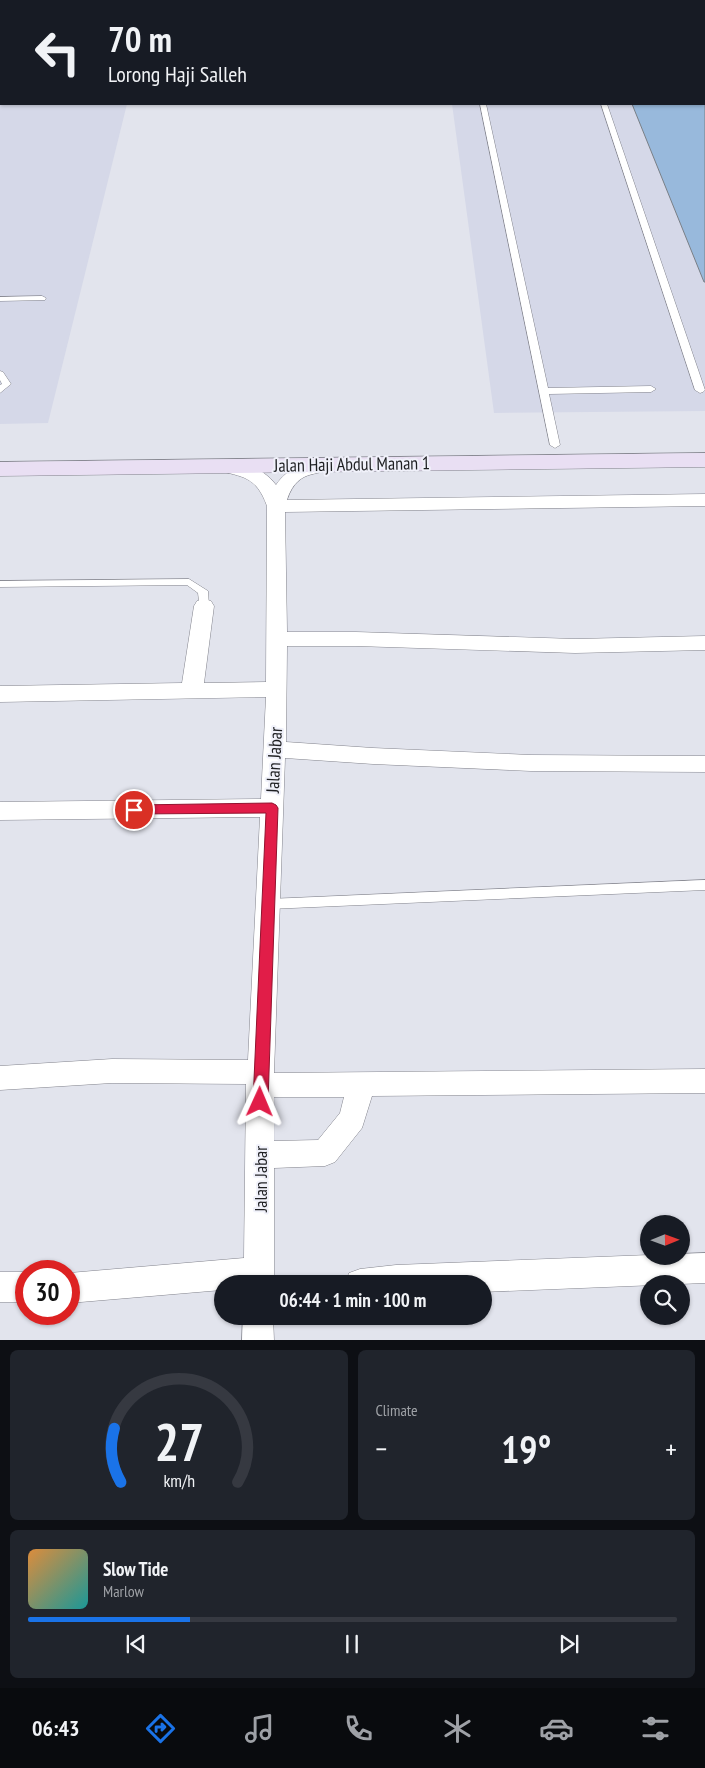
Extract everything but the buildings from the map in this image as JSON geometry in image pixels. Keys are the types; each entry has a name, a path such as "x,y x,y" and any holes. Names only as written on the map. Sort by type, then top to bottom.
{"street":[{"name":"Jalan Haji Abdul Manan 1","path":"0,452 705,444"},
{"name":"Jalan Haji Abdul Manan 1","path":"0,469 705,460"},
{"path":"276,506 280,490 288,478 306,469 325,464"},
{"path":"222,466 244,470 261,478 272,490 276,506"},
{"path":"276,506 705,500"},
{"name":"Jalan Jabar","path":"259,1275 260,1078 277,689 276,506"},
{"path":"192,691 204,606"},
{"path":"278,640 356,639 575,646 705,644"},
{"path":"0,694 277,689"},
{"path":"275,749 373,756 531,763 705,764"},
{"path":"0,811 272,808"},
{"path":"0,1078 112,1072 260,1078 361,1085 705,1081"},
{"path":"261,1155 325,1153 352,1119 361,1085"},
{"path":"492,1276 705,1268"},
{"path":"80,1287 214,1280"},
{"path":"0,1287 15,1288"},
{"path":"258,1325 258,1340"}],"lane":[{"path":"483,105 555,445"},
{"path":"604,105 700,390"},
{"path":"0,299 42,298"},
{"path":"0,374 7,384 0,390"},
{"path":"543,391 651,389"},
{"path":"0,584 189,582 203,591 204,606"},
{"path":"269,904 705,886"}],"shaded area":[{"path":"0,105 127,105 48,423 0,424"},
{"path":"452,105 705,105 705,411 494,413"}],"route":[{"path":"134,810 272,808 260,1102"}]}
